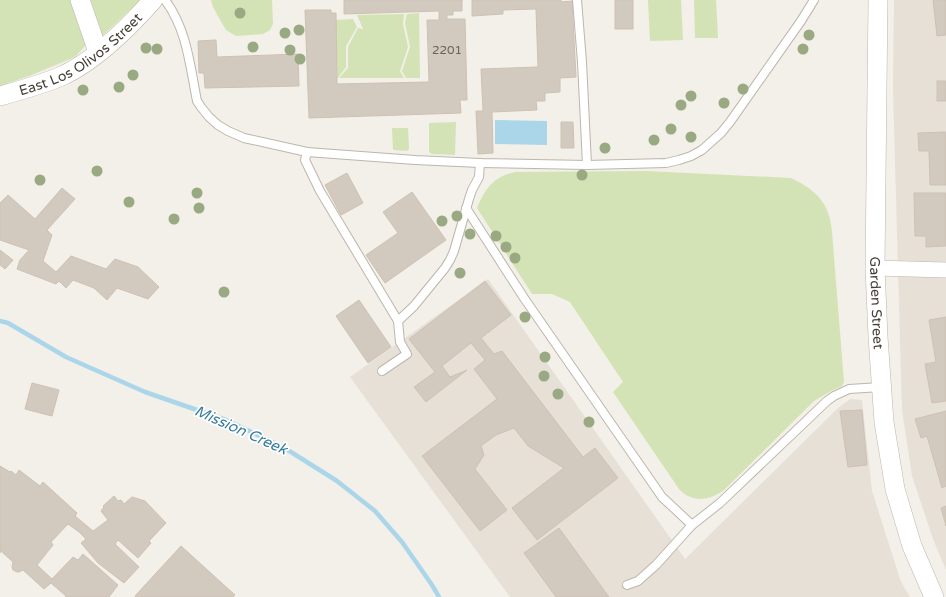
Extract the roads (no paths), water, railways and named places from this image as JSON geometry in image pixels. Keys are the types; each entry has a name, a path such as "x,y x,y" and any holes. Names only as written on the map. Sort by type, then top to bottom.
{"street":[{"path":"80,0 98,52"},
{"name":"East Los Olivos Street","path":"0,96 32,87 65,74 80,66 118,35 153,0"},
{"name":"Garden Street","path":"878,0 875,268 884,422 895,490 912,546 934,597"},
{"path":"875,268 946,270"}],"lane":[{"path":"165,0 182,31 197,100 201,107 218,125 244,138 307,152 415,160 587,165 666,163 691,156 702,150 721,133 730,122 801,21 814,0"},
{"path":"576,0 582,62 587,165"},
{"path":"307,152 305,160 320,191 398,321 400,342 407,354 382,371"},
{"path":"398,321 414,306 445,268 454,251 472,190 479,177 480,163"},
{"path":"466,208 524,298 662,497 692,525"},
{"path":"627,584 638,581 656,565 692,525 720,504 827,401 849,389 881,387"}],"water":[{"path":"495,120 547,121 547,145 495,144"}],"waterway":[{"name":"Mission Creek","path":"0,321 8,323 66,357 145,392 226,420 283,447 337,481 375,511 402,542 439,597"}]}
